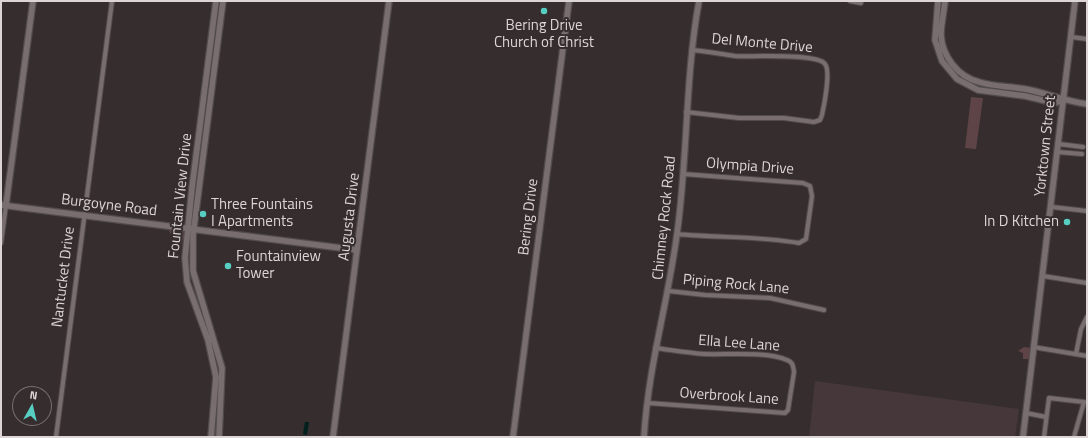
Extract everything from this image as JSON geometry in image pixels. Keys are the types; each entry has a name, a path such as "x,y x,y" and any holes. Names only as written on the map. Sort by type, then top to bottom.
{"street":[{"path":"1,243 3,205 33,1"},
{"name":"Nantucket Drive","path":"56,437 112,1"},
{"name":"Fountain View Drive","path":"216,1 187,228 185,258 188,282 193,302 208,340 219,386 219,437"},
{"name":"Fountain View Drive","path":"211,437 219,386 221,361 193,271 194,229 223,1"},
{"name":"Augusta Drive","path":"333,437 389,1"},
{"name":"Bering Drive","path":"513,437 569,1"},
{"name":"Chimney Rock Road","path":"644,437 655,348 669,291 678,234 686,112 692,50 699,1"},
{"path":"850,1 861,4"},
{"path":"938,1 934,33 940,56 949,72 965,84 978,90 1055,103 1063,100"},
{"path":"945,1 941,34 946,52 955,68 967,77 981,83 1026,89 1057,96 1063,100 1087,104"},
{"name":"Yorktown Street","path":"1023,437 1052,207 1075,1"},
{"path":"1071,37 1087,39"},
{"path":"212,38 218,39"},
{"name":"Del Monte Drive","path":"686,112 739,118 784,118 814,122 820,120 822,115 826,92 828,69 826,64 822,61 796,57 732,55 692,50"},
{"path":"940,56 946,52"},
{"path":"206,80 213,81"},
{"path":"996,92 997,85"},
{"path":"200,124 207,124"},
{"path":"1059,144 1083,147"},
{"path":"1058,152 1082,154"},
{"path":"195,166 202,167"},
{"name":"Olympia Drive","path":"678,234 715,238 776,239 799,243 806,239 812,190 810,186 802,183 683,174"},
{"name":"Burgoyne Road","path":"3,205 357,250"},
{"path":"1052,207 1087,211"},
{"path":"1043,276 1087,282"},
{"name":"Piping Rock Lane","path":"669,291 705,295 770,298 824,310"},
{"path":"193,302 201,299"},
{"path":"1076,354 1082,329 1087,317"},
{"path":"1034,347 1087,356"},
{"name":"Ella Lee Lane","path":"655,348 704,354 746,354 785,359 793,366 791,392"},
{"name":"Overbrook Lane","path":"648,403 785,413 788,410 791,392"},
{"path":"1044,437 1049,398 1084,402 1074,437"},
{"path":"1026,414 1046,416"}],"shaded area":[{"path":"971,97 983,98 976,149 965,148"},
{"path":"169,231 183,232 185,234 180,247"},
{"path":"1024,347 1031,348 1030,359 1023,359 1023,353 1018,351"},
{"path":"815,381 1019,409 1015,437 809,437"}],"water":[{"path":"305,422 309,422 307,435 303,434"}],"place":[{"name":"Bering Drive Church of Christ","path":"544,11"},
{"name":"Three Fountains I Apartments","path":"203,214"},
{"name":"In D Kitchen","path":"1067,222"},
{"name":"Fountainview Tower","path":"228,266"}]}
